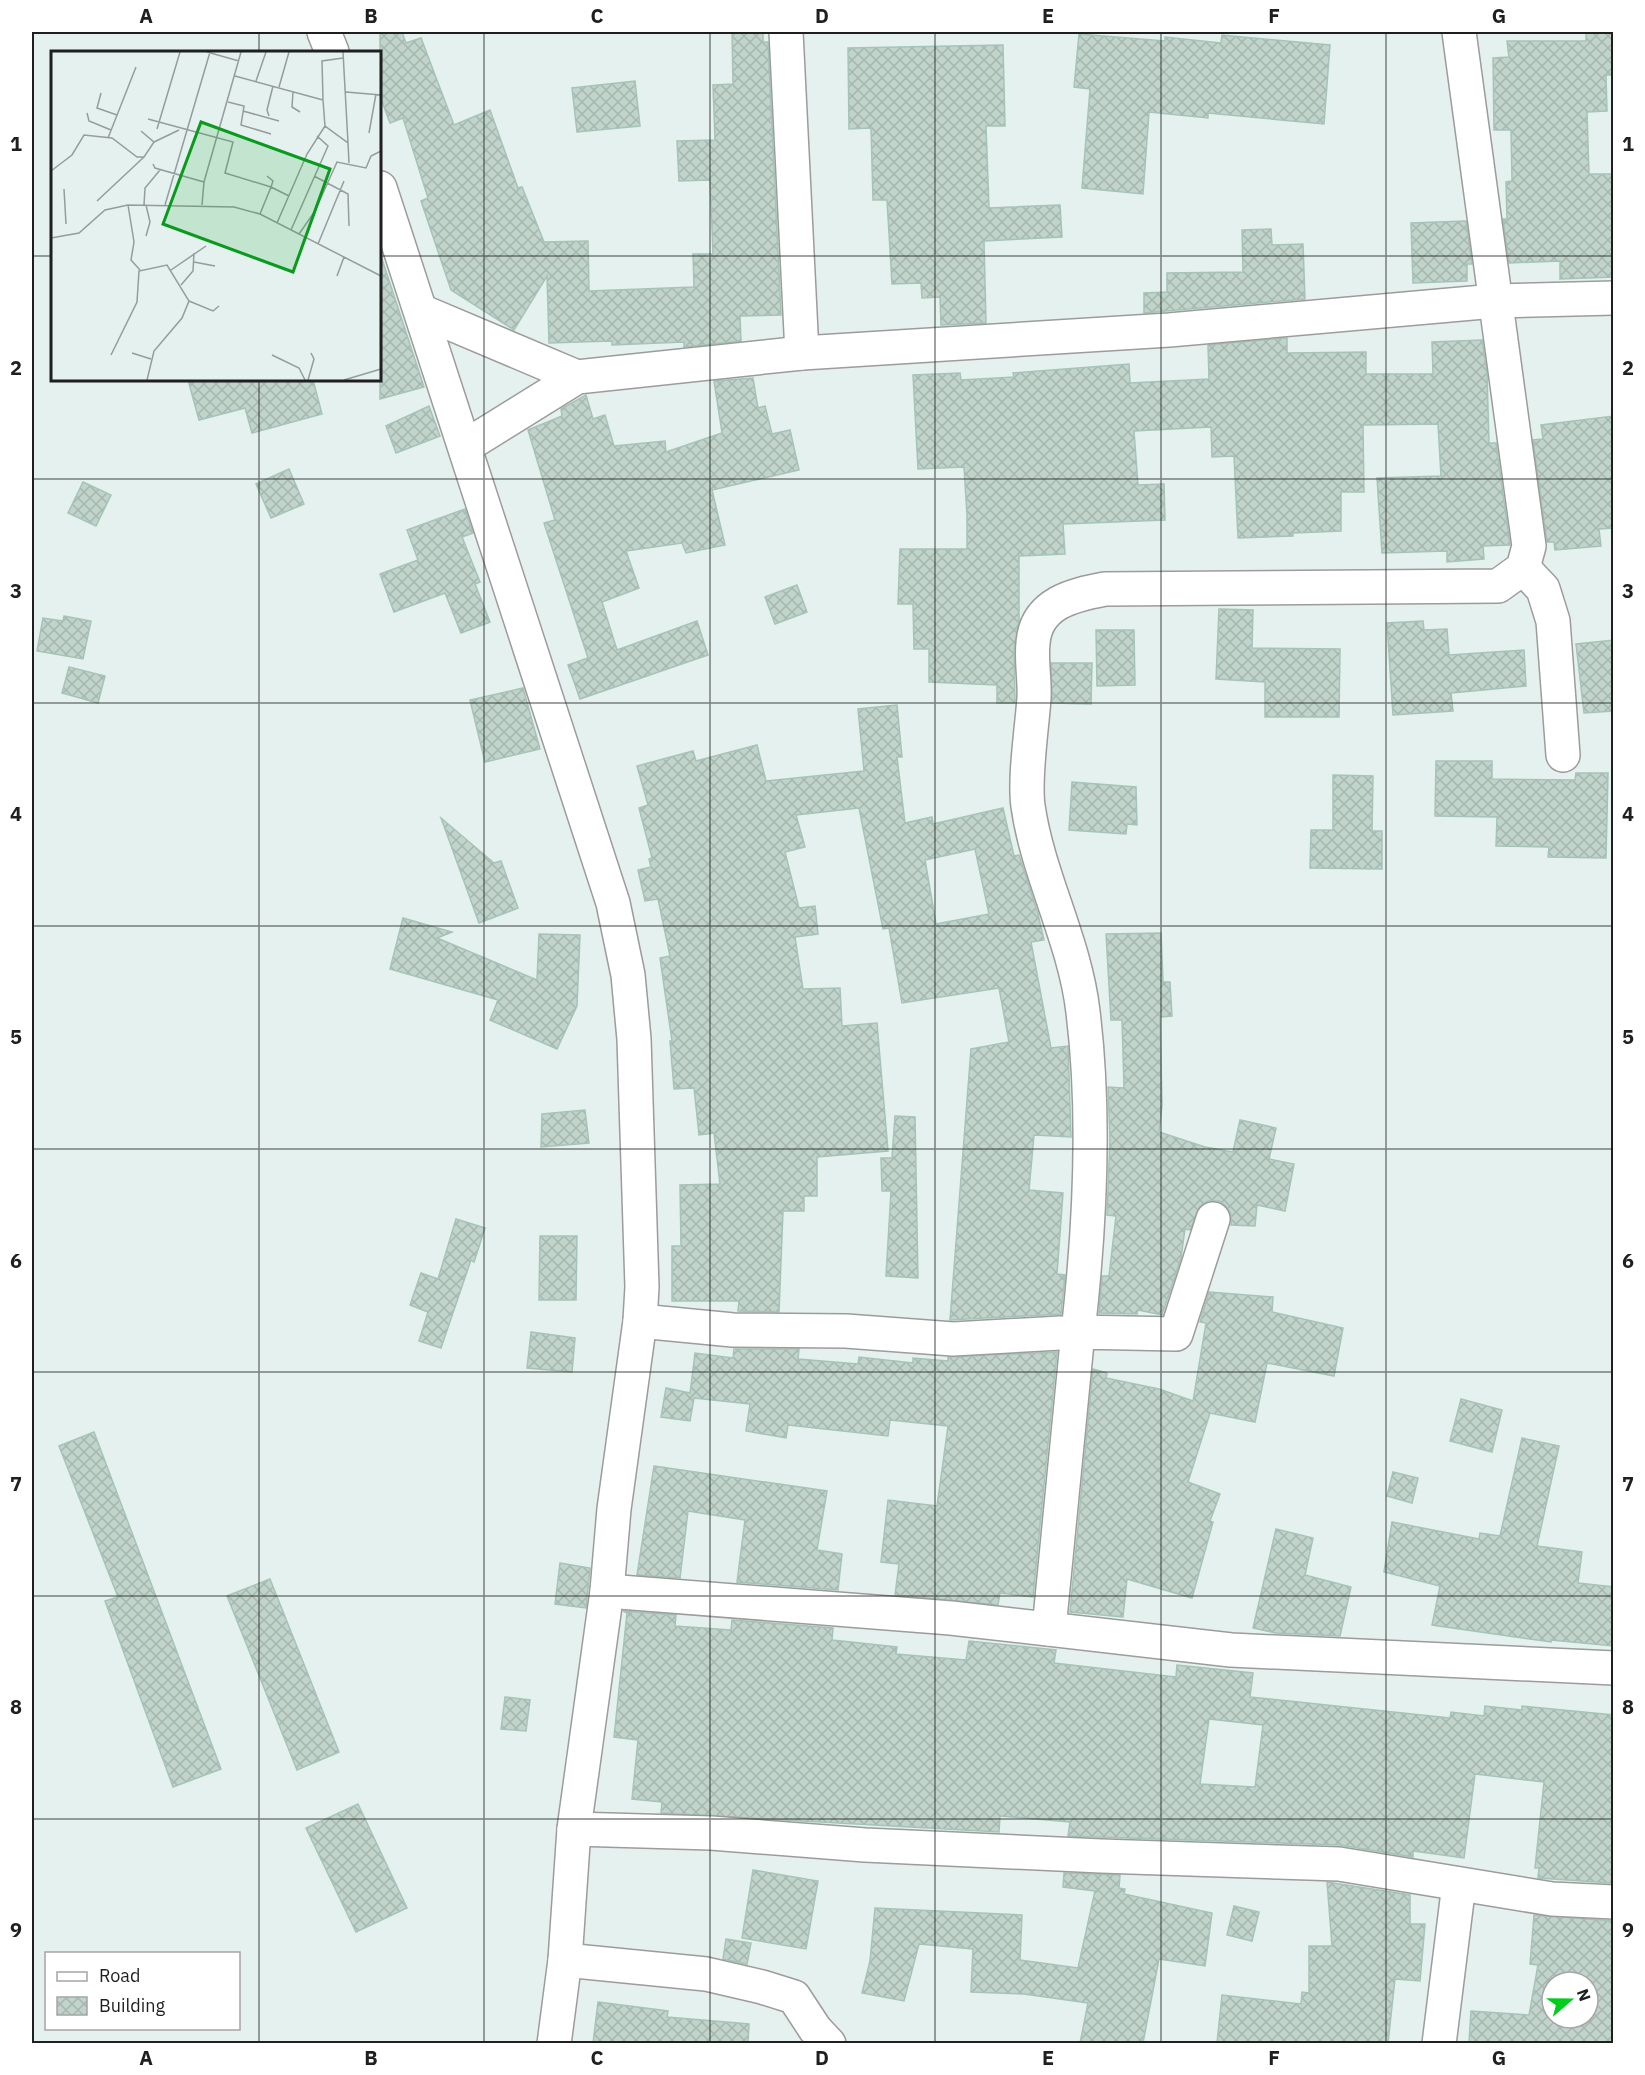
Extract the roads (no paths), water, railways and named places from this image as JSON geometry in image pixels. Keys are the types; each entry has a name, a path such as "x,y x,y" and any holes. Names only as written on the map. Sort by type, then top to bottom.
{"street":[{"path":"324,32 332,51"},
{"path":"786,32 802,353"},
{"path":"1049,1629 1086,1260 1090,1094 1083,1010 1072,962 1033,832 1028,803 1034,693 1033,642 1042,615 1070,596 1105,589 1498,586 1523,568 1529,546 1495,301 1476,140 1459,32"},
{"path":"381,191 613,903 628,975 634,1051 642,1287 640,1321 614,1509 607,1591 574,1829 565,1960 555,2043"},
{"path":"465,446 577,377 802,353 1169,330 1495,301 1614,298"},
{"path":"421,311 577,377"},
{"path":"1523,568 1543,589 1553,621 1563,755"},
{"path":"640,1321 733,1330 846,1331 953,1339 1078,1332 1176,1334 1213,1219"},
{"path":"607,1591 951,1618 1231,1650 1614,1668"},
{"path":"574,1829 711,1833 865,1845 1077,1855 1339,1863 1552,1899 1614,1902"},
{"path":"1439,2043 1459,1884"},
{"path":"565,1960 706,1974 794,1997 815,2029 829,2043"}]}
